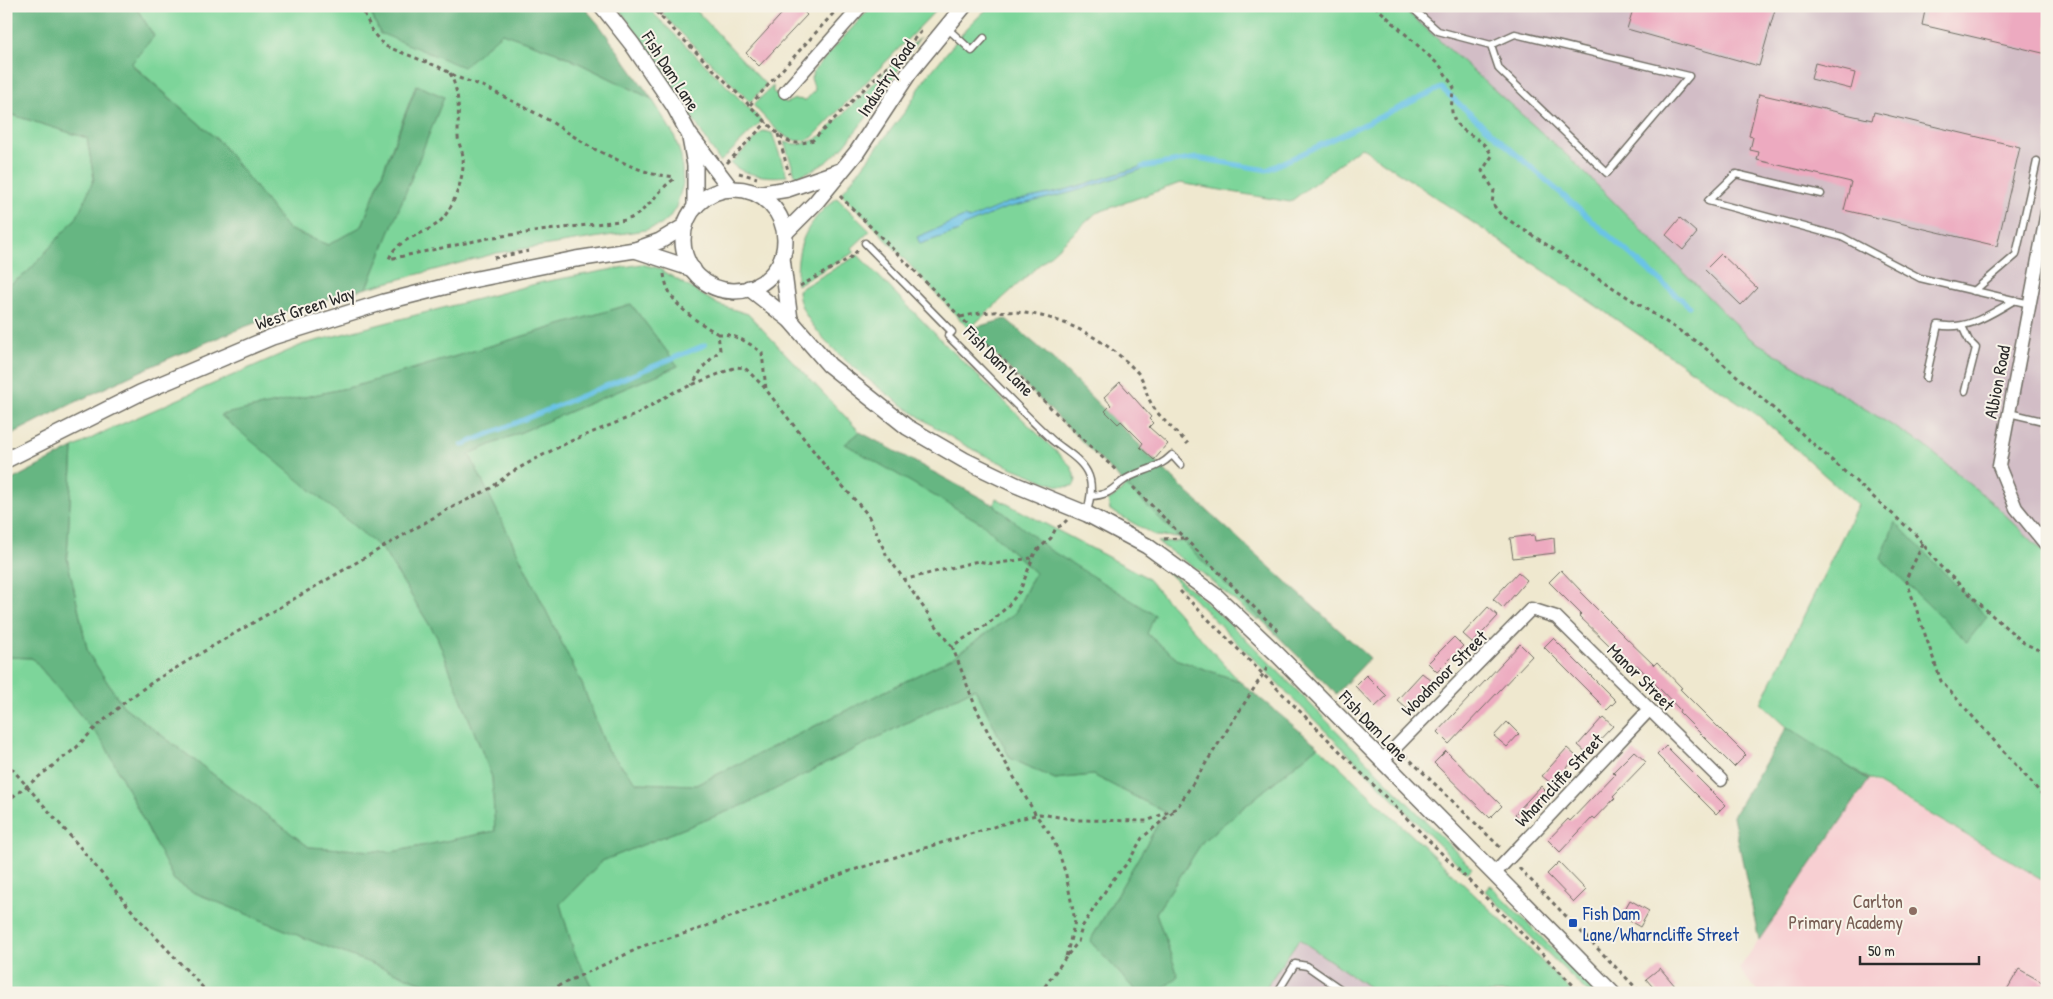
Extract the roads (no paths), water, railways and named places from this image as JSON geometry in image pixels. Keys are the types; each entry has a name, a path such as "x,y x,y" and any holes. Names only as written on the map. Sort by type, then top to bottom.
{"street":[{"name":"Fish Dam Lane","path":"602,6 637,51 674,106 689,134 731,189"},
{"path":"785,92 798,86 861,6"},
{"name":"Industry Road","path":"785,233 816,202 857,152 909,73 946,27 956,9"},
{"name":"Fish Dam Lane","path":"689,134 695,166 695,207"},
{"name":"Industry Road","path":"757,194 788,189 840,171"},
{"path":"782,258 768,277 745,294 736,290 724,289 691,274 684,249 685,226 695,207 718,191 731,189 749,191 767,200 776,210 782,221 785,233 785,246 782,258 790,320"},
{"name":"Albion Road","path":"2047,212 1999,466 2016,508 2047,546"},
{"name":"West Green Way","path":"6,460 140,393 272,337 384,302 467,281 635,250 660,241 685,226"},
{"name":"West Green Way","path":"635,250 691,274"},
{"name":"Fish Dam Lane","path":"745,294 790,320 829,365 907,427 964,460 1016,485 1087,514 1146,546 1217,597 1277,654 1612,993"},
{"name":"Manor Street","path":"1531,610 1556,616 1721,780"},
{"name":"Woodmoor Street","path":"1382,760 1531,610"},
{"name":"Wharncliffe Street","path":"1494,874 1649,710"}],"lane":[{"path":"1410,6 1438,31 1491,45 1515,34 1689,76 1607,173 1499,70 1491,45"},
{"path":"946,27 972,51 984,38"},
{"path":"1974,291 2016,255 2037,161"},
{"path":"1821,194 1736,174 1708,201 1842,237 1920,278 2030,304"},
{"name":"Fish Dam Lane","path":"865,243 952,332 948,336 1051,439 1082,465 1090,480 1091,496 1087,514"},
{"path":"1926,378 1938,324 1952,328 1968,325 2015,300"},
{"path":"1962,326 1969,341 1976,348 1965,391"},
{"path":"2009,412 2047,422"},
{"path":"1091,496 1106,494 1126,479 1162,465 1172,455 1181,465"},
{"path":"2037,534 2047,524"},
{"path":"1281,993 1279,990 1295,964 1307,966 1346,993"}],"water":[{"path":"1146,165 1146,168 1073,192 1006,208 964,226 959,231 920,244 917,237 964,217 970,219 1007,203 1062,191"}],"waterway":[{"path":"1142,167 1197,158 1267,170 1441,88 1689,306"},
{"path":"462,445 705,345"}],"place":[{"name":"Carlton Primary Academy","path":"1913,911"},
{"name":"Fish Dam Lane/Wharncliffe Street","path":"1573,923"}]}
